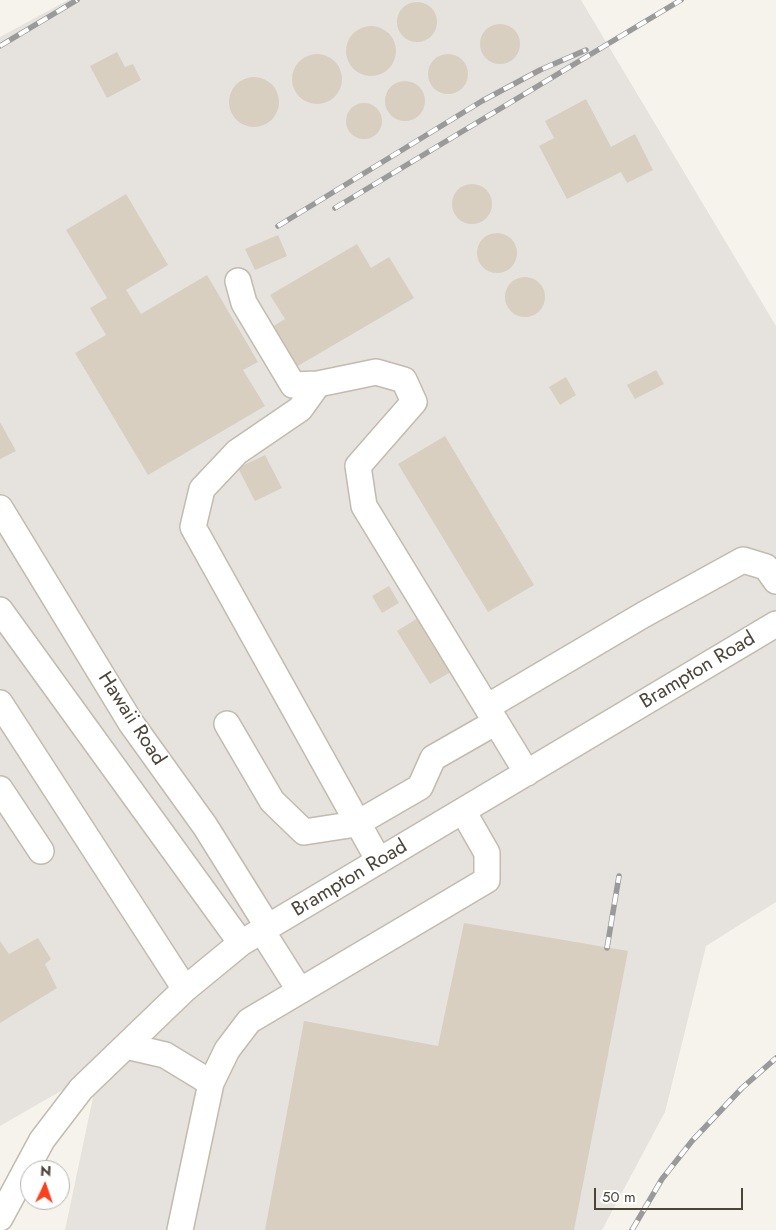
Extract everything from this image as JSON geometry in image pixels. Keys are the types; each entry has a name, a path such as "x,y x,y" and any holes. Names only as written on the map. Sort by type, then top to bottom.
{"street":[{"path":"238,281 244,303 293,384 318,384 376,372 404,380 414,402 358,466 364,506 527,773"},
{"path":"318,384 300,409 237,452 202,490 193,527 345,797 356,824 379,861"},
{"name":"Hawaii Road","path":"0,508 131,723 205,826 257,934"},
{"path":"226,724 272,801 304,832 356,824 420,787 433,758 491,715 643,615 743,560 766,567 776,581"},
{"name":"Hawaii Road","path":"0,610 257,934"},
{"name":"Brampton Road","path":"0,1218 42,1140 81,1088 185,989 257,934 776,624"},
{"path":"0,704 185,989"},
{"path":"0,789 41,851"},
{"path":"180,1230 211,1082 227,1050 249,1021 486,880 486,853 463,811"},
{"path":"257,934 300,991"},
{"path":"126,1046 165,1055 211,1082"}],"shaded area":[{"path":"68,0 581,0 776,326 776,902 706,946 665,1112 602,1230 65,1230 99,1069 0,1126 0,37"}],"building":[{"path":"421,2 428,5 434,11 437,22 436,30 428,39 421,42 413,42 406,39 398,30 397,18 400,11 409,3"},
{"path":"504,24 511,27 517,33 520,44 519,52 511,61 504,64 496,64 489,61 481,52 480,40 483,33 492,25"},
{"path":"371,26 389,33 396,51 389,69 371,76 353,69 346,51 353,33"},
{"path":"117,52 125,67 133,64 141,80 107,98 90,66"},
{"path":"317,54 335,61 342,79 335,97 317,104 299,97 292,79 299,61"},
{"path":"452,54 459,57 465,63 468,74 467,82 459,91 452,94 444,94 437,91 429,82 428,70 431,63 440,55"},
{"path":"254,77 272,84 279,102 272,120 254,127 236,120 229,102 236,84"},
{"path":"409,81 416,84 422,90 425,101 424,109 416,118 409,121 401,121 394,118 386,109 385,97 388,90 397,82"},
{"path":"586,99 611,147 635,134 653,170 627,183 621,172 567,199 539,146 554,138 545,121"},
{"path":"364,103 376,109 382,121 376,133 364,139 352,133 346,121 352,109"},
{"path":"476,184 483,187 489,193 492,204 491,212 483,221 476,224 468,224 461,221 453,212 452,200 455,193 464,185"},
{"path":"126,194 168,265 126,290 141,314 207,275 258,362 243,370 265,406 148,475 75,353 106,335 90,308 107,298 66,230"},
{"path":"501,233 508,236 514,242 517,253 516,261 508,270 501,273 493,273 486,270 478,261 477,249 480,242 489,234"},
{"path":"278,235 287,256 255,270 245,249"},
{"path":"357,244 371,268 389,257 414,298 296,367 272,327 285,319 270,295"},
{"path":"529,277 536,280 542,286 545,297 544,305 536,314 529,317 521,317 514,314 506,305 505,293 508,286 517,278"},
{"path":"656,370 664,384 635,399 627,385"},
{"path":"566,377 576,395 560,405 549,387"},
{"path":"0,422 16,451 0,459"},
{"path":"445,436 534,585 488,612 398,464"},
{"path":"265,455 282,488 255,501 238,468"},
{"path":"389,586 399,603 382,613 372,596"},
{"path":"423,615 456,669 430,684 397,631"},
{"path":"464,923 628,951 574,1230 265,1230 304,1021 438,1046"},
{"path":"38,938 51,959 45,964 57,988 0,1023 0,941 9,954"}],"railway":[{"path":"0,46 77,0"},
{"path":"335,208 681,0"},
{"path":"278,226 482,101 540,70 586,50"},
{"path":"607,948 619,876"},
{"path":"632,1230 662,1179 692,1141 742,1088 776,1058"}]}
